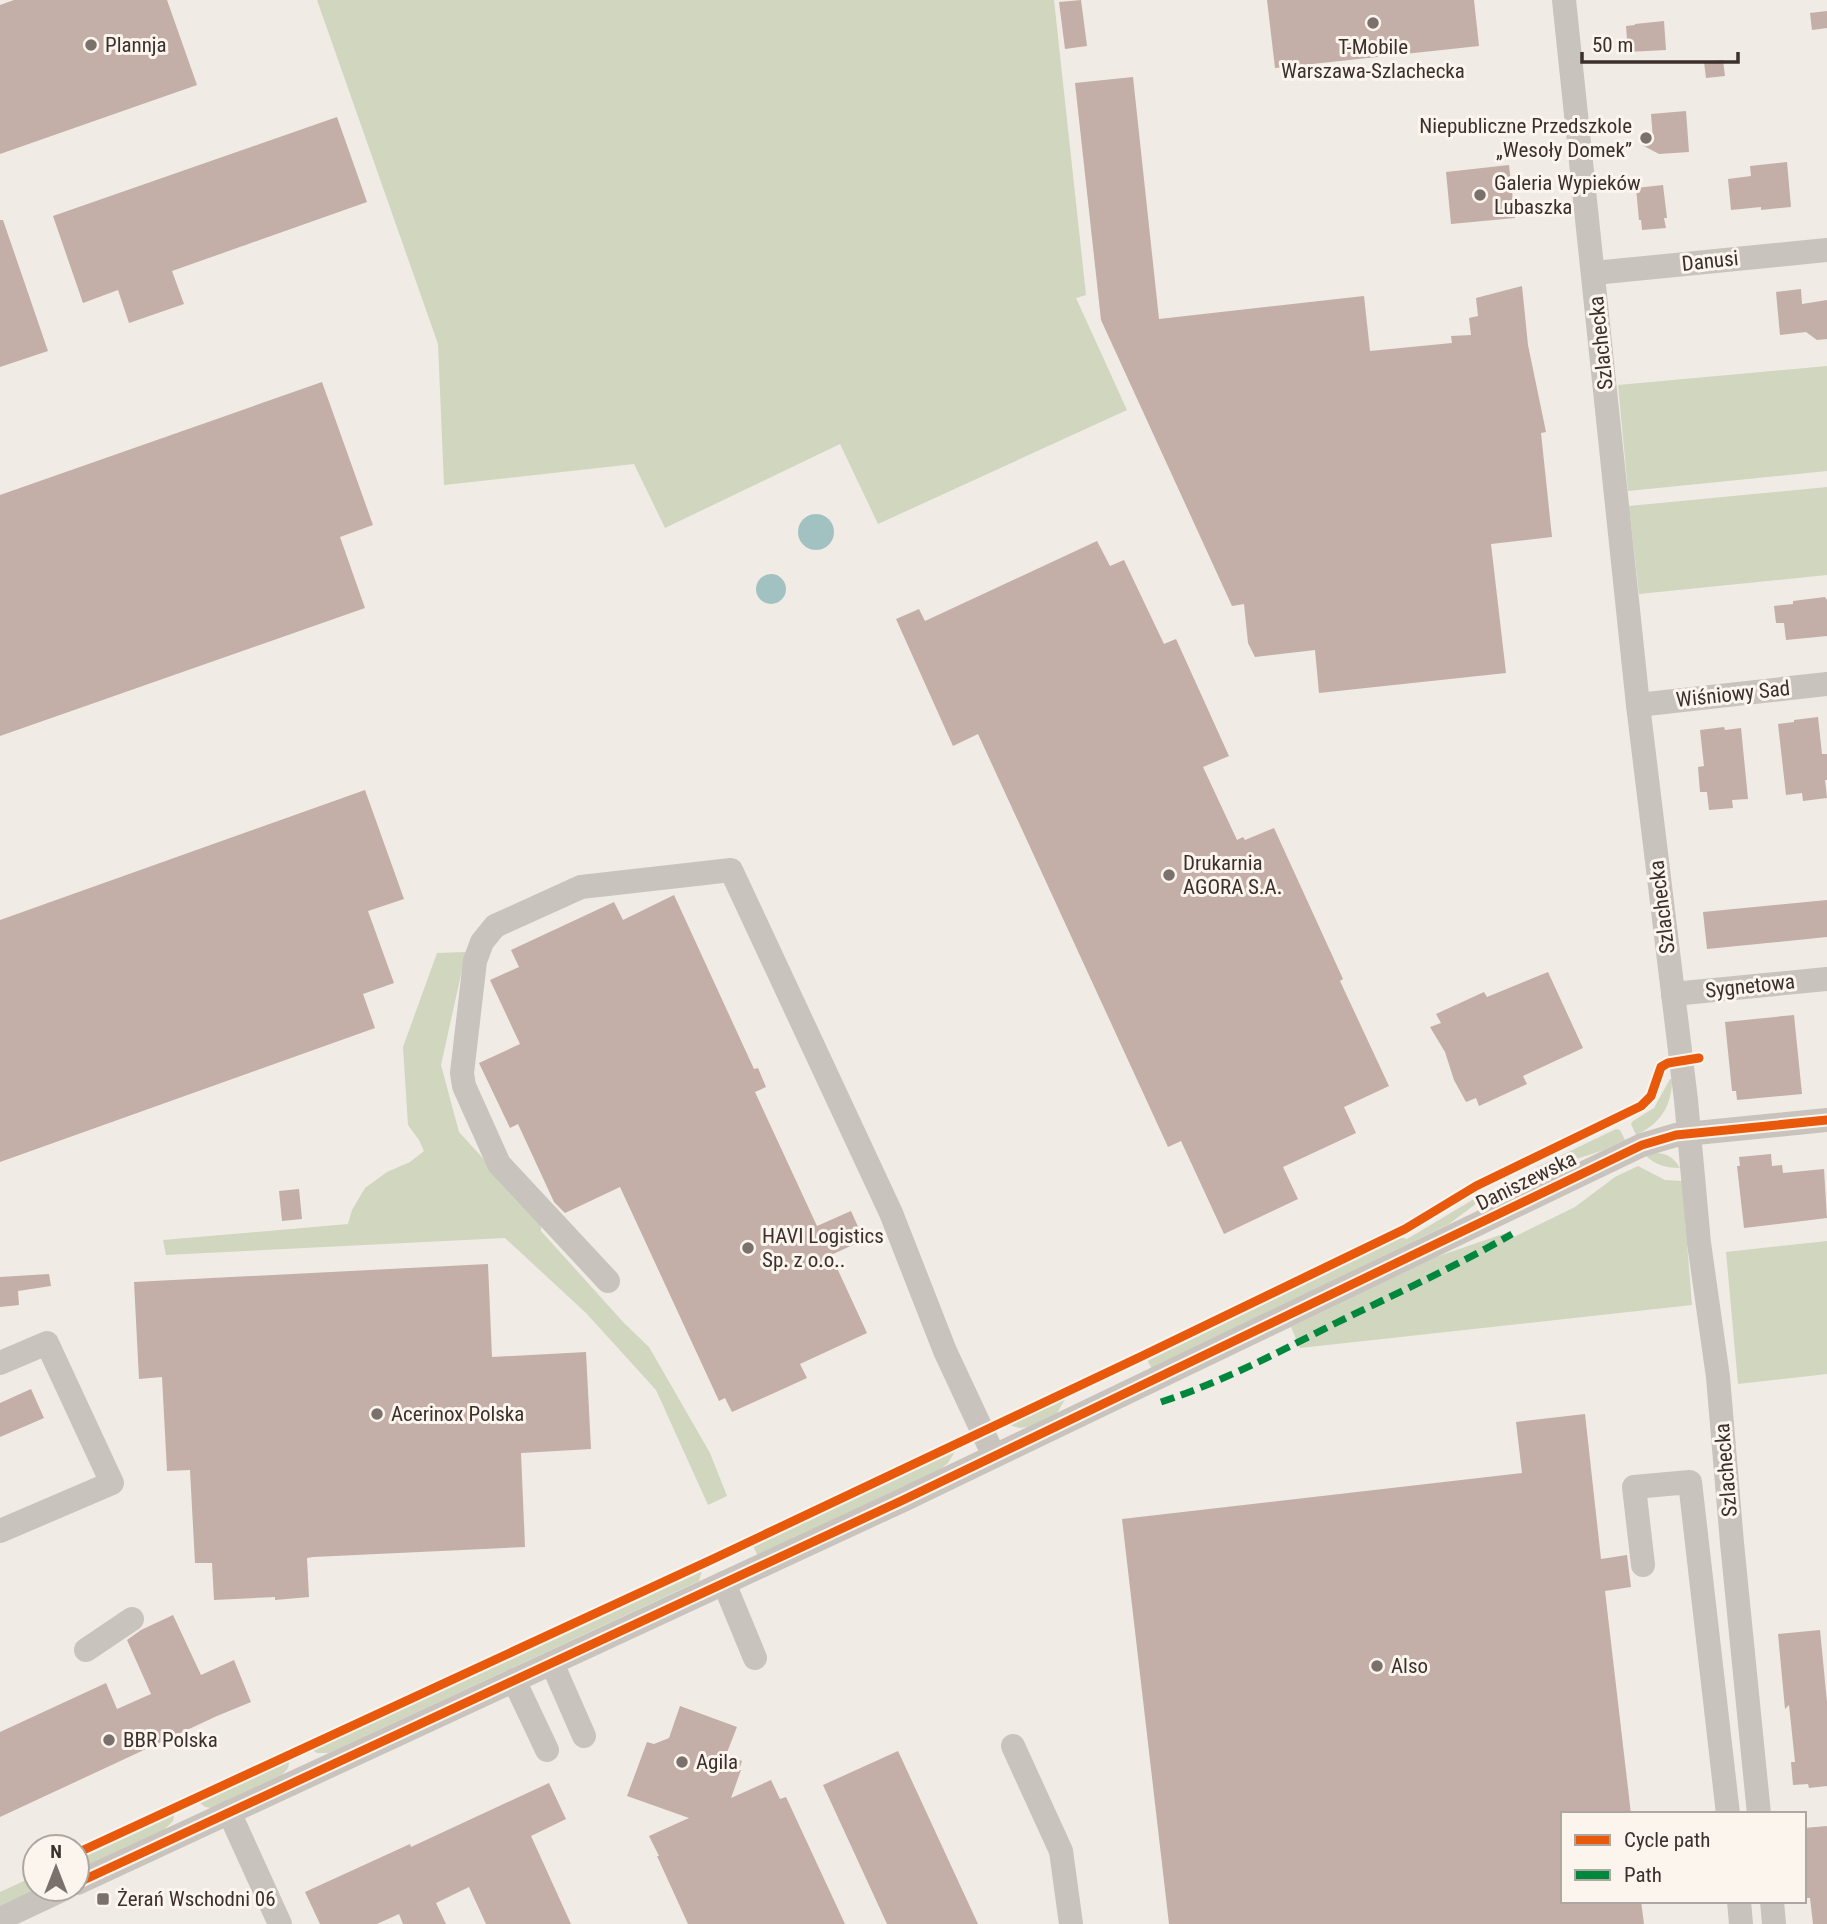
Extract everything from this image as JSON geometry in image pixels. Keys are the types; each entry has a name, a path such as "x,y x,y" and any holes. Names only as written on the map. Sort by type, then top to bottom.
{"street":[{"name":"Szlachecka","path":"1564,0 1638,705 1673,994 1699,1242 1720,1390 1759,1812"},
{"name":"Danusi","path":"1594,273 1827,250"},
{"name":"Wiśniowy Sad","path":"1638,705 1827,684"},
{"path":"608,1282 499,1164 464,1086 462,1073 475,961 482,942 495,926 581,887 731,870 891,1213 945,1351 994,1456"},
{"name":"Sygnetowa","path":"1673,994 1827,979"},
{"name":"Daniszewska","path":"91,1876 994,1456 1642,1145 1664,1137 1827,1120"},
{"path":"0,1363 47,1343 112,1483 0,1531"},
{"path":"1643,1565 1634,1487 1690,1482 1728,1812"},
{"path":"723,1583 755,1658"},
{"path":"86,1650 132,1619"},
{"path":"552,1663 584,1736"},
{"path":"514,1680 547,1750"},
{"path":"1013,1746 1061,1851 1072,1924"},
{"path":"229,1812 280,1924"},
{"path":"0,1919 34,1903"},
{"path":"1738,1903 1741,1924"},
{"path":"1772,1903 1774,1924"}],"green space":[{"path":"317,0 1054,0 1086,295 1076,298 1127,410 878,524 840,444 665,528 634,464 444,485 438,344"},
{"path":"1827,366 1827,471 1628,491 1618,385"},
{"path":"1827,487 1827,575 1639,594 1629,506"},
{"path":"466,952 441,1065 459,1132 541,1222 541,1231 649,1347 710,1453 727,1496 708,1505 656,1390 586,1313 505,1238 166,1255 163,1240 348,1224 352,1210 365,1188 424,1151 408,1125 403,1047 437,953"},
{"path":"1670,1079 1670,1098 1663,1113 1652,1125 1636,1135 1631,1124 1654,1108"},
{"path":"1616,1129 1620,1130 1625,1140 1604,1150 1539,1171 1537,1167"},
{"path":"1655,1153 1670,1157 1680,1168 1662,1165 1646,1156"},
{"path":"1638,1166 1665,1180 1682,1181 1692,1305 1300,1348 1291,1327 1436,1257 1509,1232 1512,1238 1575,1207 1615,1177"},
{"path":"1479,1196 1481,1200 1449,1224 1152,1369 1147,1360 1149,1355 1396,1236 1407,1239"},
{"path":"1827,1241 1827,1374 1738,1384 1726,1252"},
{"path":"1067,1396 1057,1413 1028,1427 1005,1424"},
{"path":"957,1448 948,1463 938,1471 758,1556 754,1543"},
{"path":"703,1567 699,1581 329,1753 317,1753 311,1749"},
{"path":"290,1758 288,1768 282,1775 212,1808 197,1801"},
{"path":"175,1811 173,1821 164,1830 91,1864 91,1850"},
{"path":"21,1882 21,1896 0,1906 0,1892"}],"water":[{"path":"816,514 829,519 834,532 829,545 816,550 803,545 798,532 803,519"},
{"path":"771,574 777,575 785,583 785,595 777,603 771,604 765,603 757,595 756,589 757,583 765,575"}],"building":[{"name":"Plannja","path":"14,0 167,0 197,85 0,154 0,5"},
{"path":"1081,0 1087,46 1065,49 1059,2"},
{"name":"T-Mobile Warszawa-Szlachecka","path":"1267,0 1474,0 1479,46 1275,68"},
{"path":"1827,11 1827,28 1812,30 1810,13"},
{"path":"1664,21 1666,50 1628,52 1626,26"},
{"path":"1723,60 1725,76 1706,78 1704,62"},
{"path":"1133,77 1159,319 1364,296 1370,351 1452,343 1451,336 1471,335 1469,318 1478,316 1476,298 1522,286 1528,345 1546,432 1541,433 1552,537 1491,544 1506,673 1319,693 1315,650 1255,657 1248,643 1244,604 1232,606 1101,320 1075,83"},
{"path":"1686,111 1689,152 1659,154 1642,145 1653,139 1651,114"},
{"path":"337,117 367,202 172,271 184,304 129,323 118,290 83,303 53,216"},
{"path":"1787,162 1791,207 1731,210 1728,179 1751,176 1750,166"},
{"path":"1509,165 1515,218 1451,224 1446,172"},
{"path":"1663,185 1666,228 1642,230 1636,188"},
{"path":"0,220 3,220 48,351 0,367"},
{"path":"1801,289 1802,304 1827,300 1827,339 1817,340 1806,332 1780,335 1776,292"},
{"path":"322,382 373,525 340,537 365,608 0,736 0,495"},
{"name":"Drukarnia AGORA S.A.","path":"1097,541 1110,566 1124,560 1164,644 1176,639 1229,756 1203,767 1237,840 1243,837 1245,840 1274,828 1389,1086 1344,1107 1356,1133 1283,1167 1298,1199 1224,1234 1181,1141 1168,1147 978,734 953,746 896,619 919,609 925,621"},
{"path":"1825,597 1827,636 1786,640 1784,623 1776,623 1774,606"},
{"path":"1818,717 1822,754 1827,754 1827,798 1803,801 1802,793 1786,795 1778,724"},
{"path":"1724,727 1725,730 1741,728 1748,799 1732,800 1733,808 1709,810 1707,792 1700,792 1698,767 1704,766 1700,730"},
{"path":"365,790 404,899 368,911 394,983 363,994 375,1028 0,1162 0,920"},
{"path":"674,895 754,1069 758,1068 766,1087 755,1092 817,1226 851,1211 864,1240 831,1255 867,1333 800,1364 807,1378 732,1412 725,1398 719,1401 620,1187 565,1213 554,1202 518,1124 510,1128 479,1063 520,1044 490,980 519,967 511,950 614,902 623,920"},
{"path":"1827,900 1827,937 1707,949 1703,912"},
{"path":"1548,972 1583,1048 1523,1076 1527,1084 1479,1106 1476,1098 1466,1102 1454,1080 1445,1052 1430,1027 1441,1023 1436,1014 1484,992 1487,997"},
{"path":"1794,1015 1802,1094 1737,1100 1736,1091 1732,1091 1725,1022"},
{"path":"1771,1154 1772,1166 1782,1165 1783,1173 1824,1169 1827,1218 1744,1228 1737,1166 1740,1166 1739,1157"},
{"path":"299,1189 302,1219 282,1221 279,1191"},
{"name":"Acerinox Polska","path":"488,1264 492,1357 586,1352 591,1449 521,1453 525,1547 307,1558 309,1597 214,1600 212,1563 195,1563 190,1470 167,1471 162,1377 139,1379 134,1282"},
{"path":"49,1274 51,1286 18,1291 19,1305 0,1307 0,1277"},
{"path":"31,1389 44,1418 0,1437 0,1403"},
{"name":"Also","path":"1585,1414 1601,1559 1627,1555 1631,1587 1605,1591 1631,1812 1561,1812 1561,1903 1641,1903 1644,1924 1169,1924 1122,1519 1522,1473 1516,1422"},
{"path":"173,1615 201,1675 234,1660 251,1702 0,1817 0,1732 106,1683 117,1709 151,1694 127,1640 141,1630"},
{"path":"1820,1630 1827,1702 1827,1786 1809,1788 1808,1784 1793,1785 1791,1762 1795,1762 1789,1705 1785,1709 1778,1634"},
{"path":"680,1706 737,1727 726,1755 742,1761 731,1798 771,1780 780,1799 786,1797 845,1924 688,1924 649,1836 689,1818 627,1796 647,1742 654,1744 669,1738"},
{"path":"898,1751 978,1924 887,1924 823,1785"},
{"path":"549,1783 566,1819 531,1836 571,1924 486,1924 469,1887 436,1903 446,1924 403,1924 399,1914 377,1924 320,1924 305,1892 410,1844 411,1847"},
{"path":"1827,1826 1827,1924 1813,1924 1810,1898 1806,1898 1806,1828"}],"marked path":[{"path":"1161,1402 1250,1366 1512,1234"}],"cycle path":[{"path":"91,1847 713,1559 1405,1229 1476,1186 1641,1106 1651,1096 1661,1067 1668,1063 1699,1058"},
{"path":"91,1877 901,1501 1642,1145 1676,1135 1827,1120"}],"place":[{"name":"T-Mobile Warszawa-Szlachecka","path":"1373,23"},
{"name":"Plannja","path":"91,45"},
{"name":"Niepubliczne Przedszkole „Wesoły Domek”","path":"1646,138"},
{"name":"Galeria Wypieków Lubaszka","path":"1480,195"},
{"name":"Drukarnia AGORA S.A.","path":"1169,875"},
{"name":"HAVI Logistics Sp. z o.o..","path":"748,1248"},
{"name":"Acerinox Polska","path":"377,1414"},
{"name":"Also","path":"1377,1666"},
{"name":"BBR Polska","path":"109,1740"},
{"name":"Agila","path":"682,1762"},
{"name":"Żerań Wschodni 06","path":"103,1899"}]}
